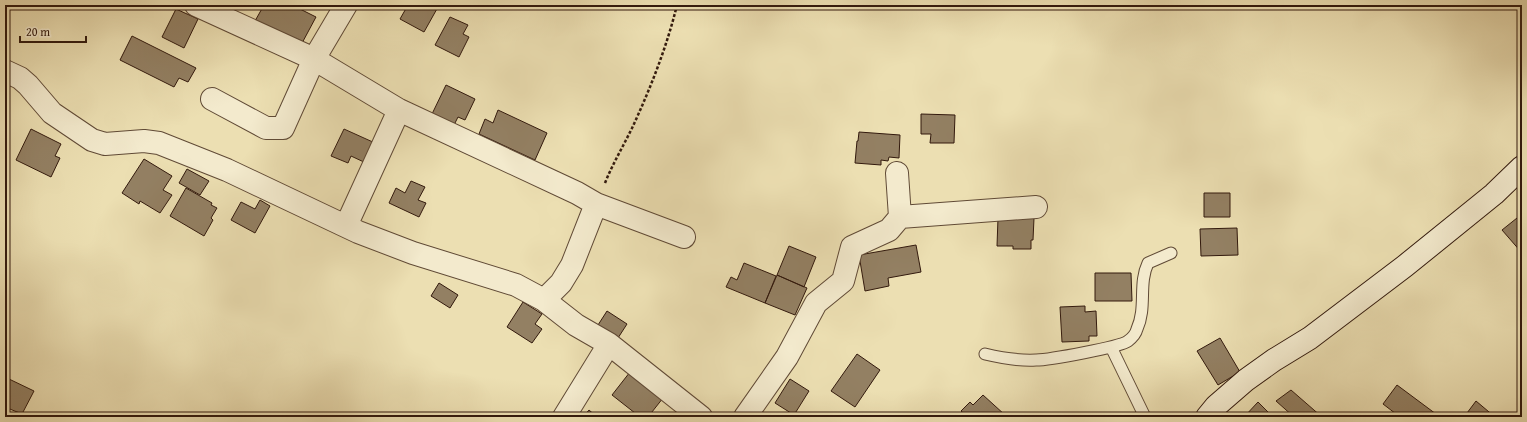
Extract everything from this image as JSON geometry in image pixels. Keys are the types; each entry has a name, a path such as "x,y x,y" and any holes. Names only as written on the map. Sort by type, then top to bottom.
{"street":[{"path":"196,5 314,59 399,110 577,193 596,204 684,237"},
{"path":"212,99 266,128 283,128 314,59 346,5"},
{"path":"5,71 20,78 28,84 52,113 92,140 104,144 144,141 159,143 227,170 358,232 413,252 516,285 544,300 576,325 609,344 701,417"},
{"path":"346,226 399,110"},
{"path":"1207,417 1216,406 1246,380 1274,360 1310,338 1405,266 1494,194 1522,167"},
{"path":"745,417 787,357 816,303 843,281 852,247 889,230 900,217 897,173"},
{"path":"544,300 561,283 572,265 596,204"},
{"path":"900,217 1036,207"},
{"path":"564,417 609,344"}],"lane":[{"path":"985,354 1013,360 1037,360 1111,347 1128,341 1137,329 1143,308 1144,272 1148,263 1171,252"},
{"path":"1111,347 1145,417"}],"path":[{"path":"596,204 611,167 633,126 659,62 672,25 676,5"}],"building":[{"path":"264,5 292,5 316,17 301,45 255,21"},
{"path":"408,5 435,5 438,7 424,32 400,19"},
{"path":"176,9 198,19 184,48 162,37"},
{"path":"450,17 468,25 463,34 469,37 459,57 435,45"},
{"path":"132,36 196,68 188,82 179,78 174,87 120,60"},
{"path":"446,85 475,99 465,120 458,117 454,125 432,114"},
{"path":"498,110 547,133 535,160 479,134 485,119 493,123"},
{"path":"921,114 955,115 954,143 930,143 931,134 921,134"},
{"path":"31,129 61,144 55,156 60,158 51,177 16,160"},
{"path":"344,129 375,143 366,163 351,156 348,163 331,156"},
{"path":"859,132 900,135 899,158 889,157 888,161 881,160 881,165 855,163"},
{"path":"144,159 172,176 163,190 172,195 160,213 140,201 139,204 122,193"},
{"path":"187,169 209,181 200,195 179,183"},
{"path":"411,181 425,187 418,200 426,203 419,217 389,203 396,188 405,193"},
{"path":"186,188 212,203 211,205 217,208 211,218 213,220 204,236 170,216"},
{"path":"1204,193 1230,193 1230,217 1204,217"},
{"path":"260,200 270,206 255,233 231,220 241,202 255,209"},
{"path":"1522,214 1522,253 1502,230"},
{"path":"998,218 1034,218 1031,249 1013,249 1013,246 997,246"},
{"path":"1237,228 1238,255 1201,256 1200,229"},
{"path":"916,245 921,272 888,278 889,286 865,291 859,255"},
{"path":"789,246 816,257 804,287 777,275"},
{"path":"744,263 776,276 765,303 726,287 731,277 737,280"},
{"path":"1095,273 1131,273 1132,301 1095,301"},
{"path":"777,275 807,288 795,315 765,303"},
{"path":"439,283 458,295 450,308 431,296"},
{"path":"523,302 542,314 535,324 542,329 532,343 507,327"},
{"path":"1085,306 1085,312 1096,311 1097,336 1089,336 1089,341 1062,342 1060,307"},
{"path":"607,311 627,324 618,338 598,325"},
{"path":"1220,338 1240,372 1218,385 1197,351"},
{"path":"857,354 880,370 855,407 831,391"},
{"path":"630,372 663,398 648,417 640,417 612,395"},
{"path":"9,379 34,391 22,414 5,407 5,386"},
{"path":"790,379 809,391 794,415 775,403"},
{"path":"1397,385 1440,417 1400,417 1383,404"},
{"path":"1291,390 1322,417 1294,417 1276,401"},
{"path":"983,395 1005,415 1003,417 968,417 961,411 970,402 973,405"},
{"path":"1476,401 1495,417 1464,417"},
{"path":"1258,402 1273,417 1244,417"},
{"path":"589,410 597,417 583,417"}]}
